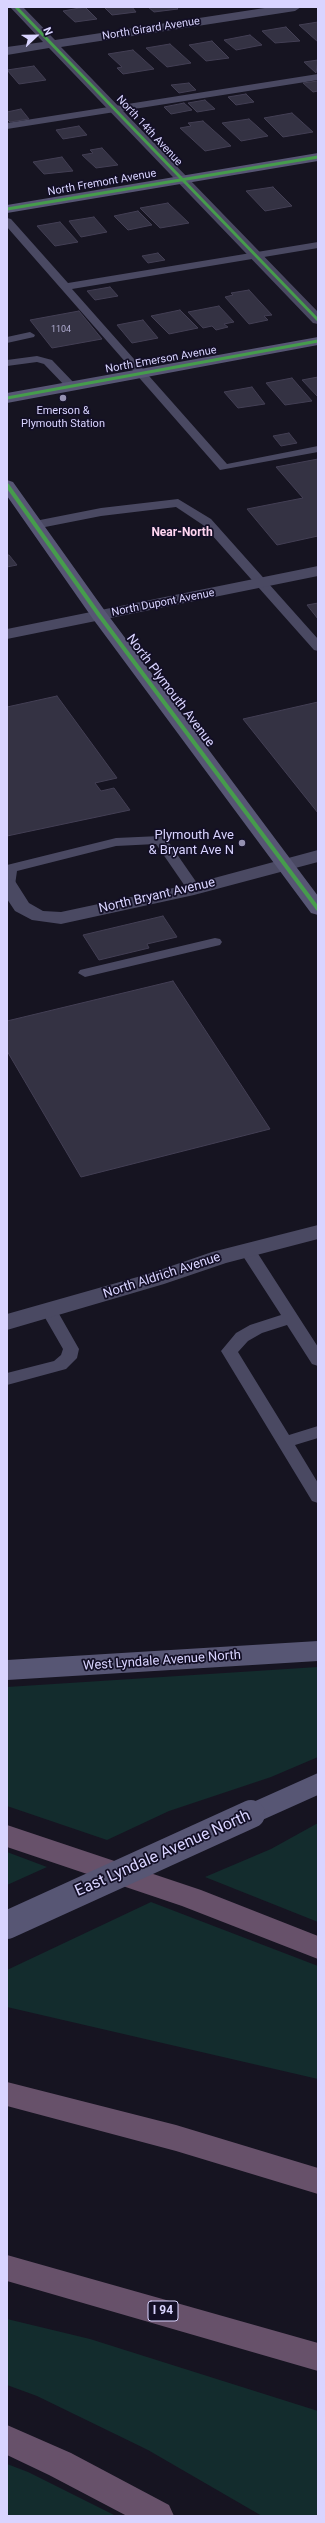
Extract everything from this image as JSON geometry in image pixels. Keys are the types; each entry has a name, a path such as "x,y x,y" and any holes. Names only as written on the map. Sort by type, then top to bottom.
{"highway":[{"path":"7,1836 191,1898 318,1948"},
{"path":"7,2094 176,2138 318,2181"},
{"name":"I 94","path":"7,2268 84,2288 318,2357"},
{"path":"7,2440 60,2464 158,2516"}],"main road":[{"name":"North Fremont Avenue","path":"7,210 318,157"},
{"name":"North Emerson Avenue","path":"7,398 318,341"},
{"name":"North Plymouth Avenue","path":"7,485 99,615 286,864 318,909"},
{"name":"West Lyndale Avenue North","path":"7,1670 318,1651"},
{"name":"East Lyndale Avenue North","path":"7,1925 318,1783"}],"street":[{"name":"North 14th Avenue","path":"16,7 117,110 181,180 318,320"},
{"name":"North Girard Avenue","path":"7,51 295,7"},
{"name":"North Dupont Avenue","path":"7,634 318,571"},
{"name":"North Bryant Avenue","path":"8,885 22,907 39,916 61,918 194,889 318,856"},
{"name":"North Aldrich Avenue","path":"7,1322 248,1250 318,1232"}],"lane":[{"path":"7,126 117,110 318,77"},
{"path":"7,221 224,468 318,449"},
{"path":"65,288 318,245"},
{"path":"7,340 30,335"},
{"path":"7,363 37,359 48,362 71,386"},
{"path":"35,525 101,512 178,503 207,522 318,647"},
{"path":"8,885 10,868 116,842 160,840 194,889"},
{"path":"85,974 215,942"},
{"path":"248,1250 318,1360"},
{"path":"7,1379 60,1365 69,1358 71,1349 48,1309"},
{"path":"291,1318 256,1329 242,1337 229,1351 318,1497"},
{"path":"284,1442 318,1432"}],"green space":[{"path":"318,1667 318,1757 271,1777 169,1811 107,1840 7,1806 7,1687"},
{"path":"318,1823 318,1922 205,1877 271,1849"},
{"path":"7,1852 47,1867 7,1885"},
{"path":"151,1902 318,1966 318,2079 7,2007 7,1970"},
{"path":"7,2319 90,2339 318,2411 318,2516 262,2516 148,2450 37,2396 7,2385"},
{"path":"7,2464 28,2472 116,2516 7,2516"}],"building":[{"path":"85,7 97,19 75,22 63,11"},
{"path":"104,7 132,7 136,12 112,15"},
{"path":"148,7 176,7 178,9 154,12"},
{"path":"318,22 318,42 299,25"},
{"path":"286,27 300,41 275,43 262,31"},
{"path":"250,35 262,45 236,50 224,40"},
{"path":"212,41 229,58 206,61 189,45"},
{"path":"170,44 191,63 167,67 146,48"},
{"path":"133,50 154,69 123,74 117,68 122,67 108,54"},
{"path":"318,60 316,73 304,62"},
{"path":"34,66 46,80 19,84 7,70"},
{"path":"318,81 318,91 313,92 303,83"},
{"path":"189,83 196,90 179,93 171,85"},
{"path":"246,94 254,102 236,105 228,97"},
{"path":"205,100 215,109 197,112 188,103"},
{"path":"184,103 192,110 171,114 164,107"},
{"path":"21,109 29,119 10,122 7,119 7,112"},
{"path":"292,113 313,132 283,137 264,118"},
{"path":"249,119 268,136 241,141 222,123"},
{"path":"203,121 231,146 205,151 180,128 191,126 188,123"},
{"path":"79,126 87,135 63,139 56,130"},
{"path":"102,148 118,165 96,168 82,155 93,153 90,150"},
{"path":"62,157 73,171 44,174 33,162"},
{"path":"273,187 292,206 265,211 246,191"},
{"path":"168,203 189,223 160,228 140,208"},
{"path":"138,211 152,225 128,230 114,216"},
{"path":"94,217 107,232 81,237 69,221"},
{"path":"60,222 78,242 55,246 37,226"},
{"path":"158,253 165,260 148,263 142,256"},
{"path":"110,287 118,296 95,300 87,291"},
{"path":"249,290 272,315 264,316 268,320 249,324 225,297 233,295 231,293"},
{"path":"219,306 234,322 224,324 228,327 216,330 212,326 203,328 188,312"},
{"path":"180,310 198,328 169,334 151,316"},
{"path":"79,311 102,339 52,348 30,320"},
{"path":"143,320 158,338 132,343 117,325"},
{"path":"318,377 318,397 302,380"},
{"path":"292,378 312,401 285,405 266,383"},
{"path":"252,387 265,404 238,408 224,392"},
{"path":"289,433 297,443 281,446 273,436"},
{"path":"318,459 318,536 277,545 247,509 303,498 276,467"},
{"path":"7,555 9,555 17,565 7,567"},
{"path":"318,603 318,619 307,605"},
{"path":"57,696 117,778 95,783 101,791 114,788 130,810 7,836 7,707"},
{"path":"318,702 318,813 243,719"},
{"path":"163,916 177,937 147,944 149,948 99,960 83,935"},
{"path":"173,981 270,1129 81,1177 7,1051 7,1021"}],"cycle path":[{"path":"16,7 318,320"},
{"path":"7,209 318,157"},
{"path":"7,398 318,341"},
{"path":"7,485 99,615 318,909"}],"place":[{"name":"Emerson & Plymouth Station","path":"63,398"},
{"name":"Plymouth Ave & Bryant Ave N","path":"242,843"}],"district":[{"name":"Near-North","path":"182,533"}]}
